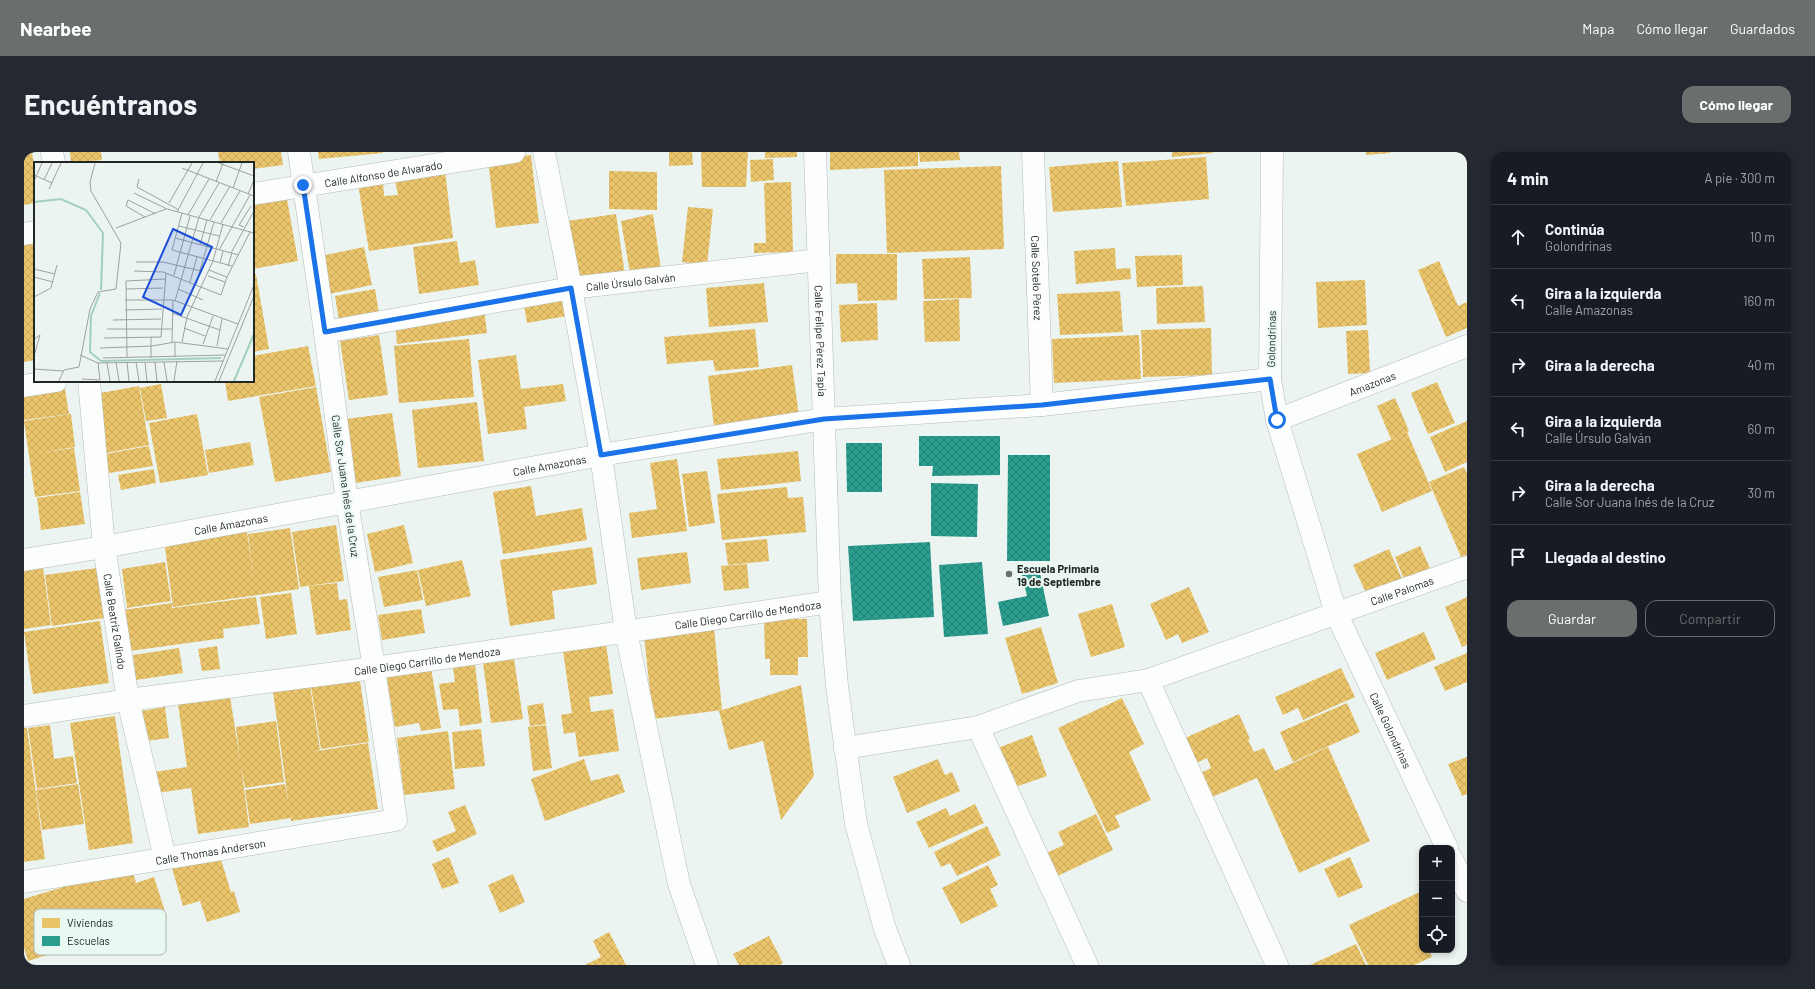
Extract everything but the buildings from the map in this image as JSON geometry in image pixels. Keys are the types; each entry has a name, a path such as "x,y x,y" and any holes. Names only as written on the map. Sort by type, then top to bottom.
{"street":[{"path":"52,152 54,162"},
{"name":"Calle Sor Juana Inés de la Cruz","path":"299,152 325,332 347,502 374,668 396,820"},
{"name":"Calle Alfonso de Alvarado","path":"254,194 514,152"},
{"path":"544,152 571,288 601,455 626,632 679,884 707,965"},
{"name":"Calle Felipe Pérez Tapia","path":"815,152 830,602 837,686 856,824 885,928 899,965"},
{"name":"Calle Sotelo Pérez","path":"1032,152 1042,405"},
{"name":"Golondrinas","path":"1272,152 1270,379 1277,420 1336,613"},
{"path":"24,234 34,232"},
{"name":"Calle Úrsulo Galván","path":"325,332 571,288 819,260"},
{"name":"Amazonas","path":"1277,420 1467,346"},
{"name":"Calle Amazonas","path":"24,560 104,547 601,455 824,419 1042,405 1270,379"},
{"path":"24,386 50,382"},
{"name":"Calle Beatriz Galindo","path":"88,382 104,547 128,700 165,858"},
{"name":"Calle Palomas","path":"845,748 978,727 1078,691 1148,680 1467,567"},
{"name":"Calle Diego Carrillo de Mendoza","path":"24,716 128,700 374,668 830,602"},
{"name":"Calle Golondrinas","path":"1336,613 1446,845"},
{"path":"1148,680 1277,965"},
{"path":"978,727 1087,965"},
{"name":"Calle Thomas Anderson","path":"24,882 396,820"},
{"path":"1455,865 1467,891"}],"place":[{"name":"Escuela Primaria 19 de Septiembre","path":"1009,574"}],"route":[{"path":"303,185 325,332 571,288 601,455 824,419 1042,405 1270,379 1277,420"}]}
